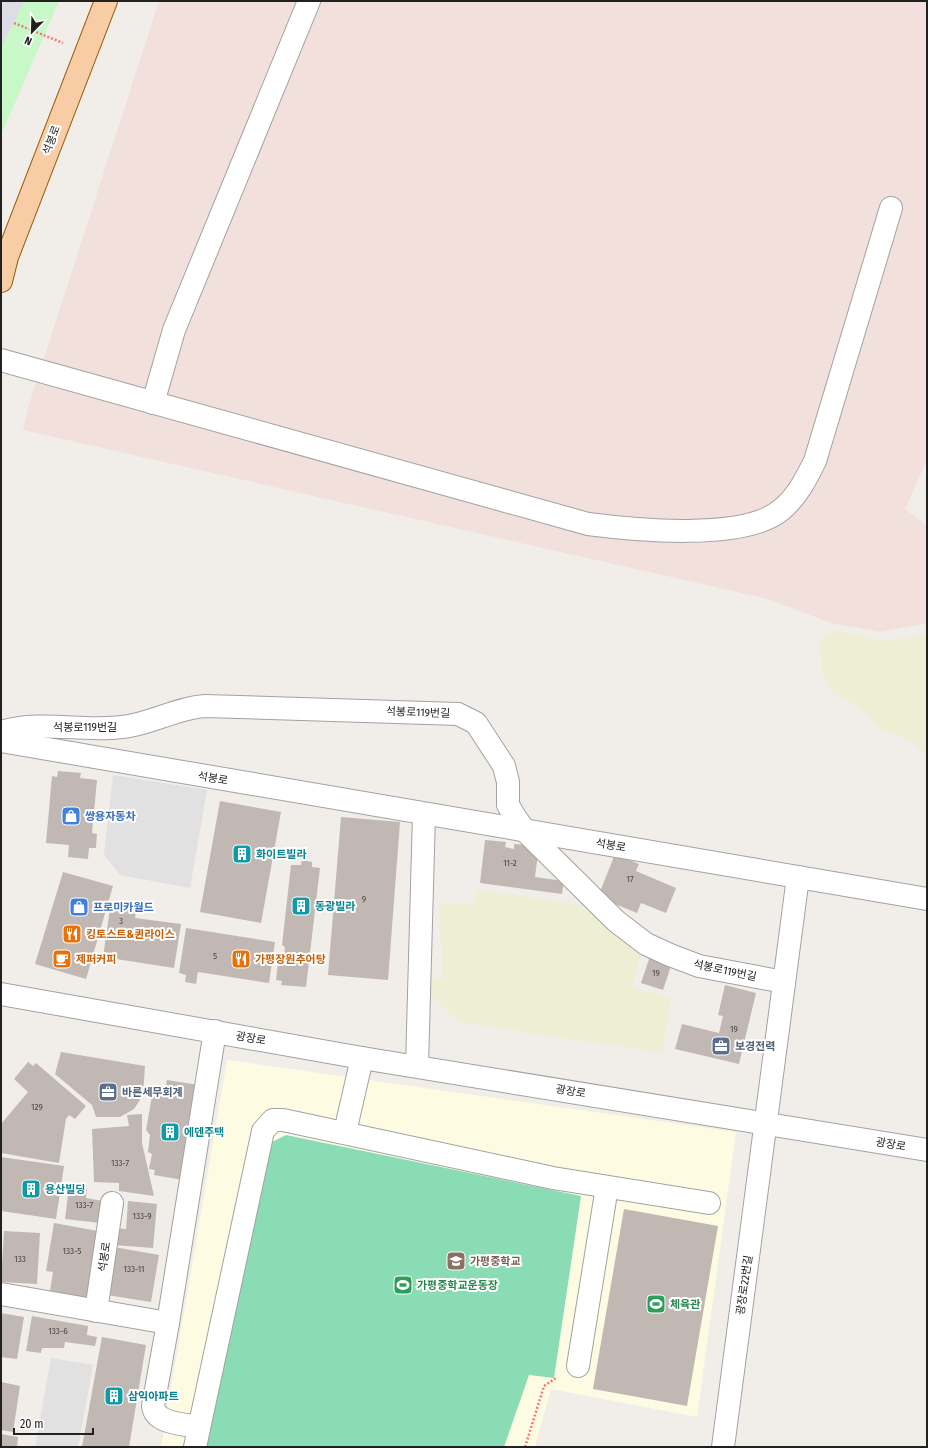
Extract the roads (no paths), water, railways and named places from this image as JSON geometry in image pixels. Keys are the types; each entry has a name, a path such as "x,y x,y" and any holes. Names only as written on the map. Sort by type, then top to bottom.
{"main road":[{"name":"석봉로","path":"1,281 7,257 106,1"}],"street":[{"path":"153,403 174,330 309,1"},
{"path":"1,360 588,524 621,528 710,531 736,528 760,523 780,512 795,498 816,461 891,208"},
{"name":"석봉로119번길","path":"1,732 20,726 106,729 132,726 187,708 205,706 458,714 476,723 504,766 508,782 508,805 514,817 525,831 616,922 646,944 699,966 784,982"},
{"name":"석봉로","path":"1,741 927,899"},
{"path":"417,1066 424,814"},
{"path":"766,1122 798,878"},
{"name":"광장로","path":"1,994 362,1058 766,1122 927,1150"},
{"path":"215,1031 168,1324 153,1406 154,1412 161,1419 197,1437 263,1131 273,1120 283,1120 345,1132 553,1178 709,1203"},
{"path":"345,1132 362,1058"},
{"name":"광장로22번길","path":"723,1447 766,1122"},
{"path":"578,1366 607,1187"},
{"name":"석봉로","path":"96,1311 112,1203"},
{"path":"1,1294 168,1324"}],"place":[{"name":"쌍용자동차","path":"71,816"},
{"name":"화이트빌라","path":"242,854"},
{"name":"동광빌라","path":"301,906"},
{"name":"프로미카월드","path":"79,907"},
{"name":"킹토스트&퀸라이스","path":"72,934"},
{"name":"제퍼커피","path":"62,959"},
{"name":"가평장원추어탕","path":"241,959"},
{"name":"보경전력","path":"721,1046"},
{"name":"바른세무회계","path":"108,1092"},
{"name":"에덴주택","path":"170,1132"},
{"name":"용산빌딩","path":"31,1189"},
{"name":"가평중학교","path":"456,1261"},
{"name":"가평중학교운동장","path":"403,1285"},
{"name":"체육관","path":"656,1304"},
{"name":"삼익아파트","path":"114,1396"}]}
